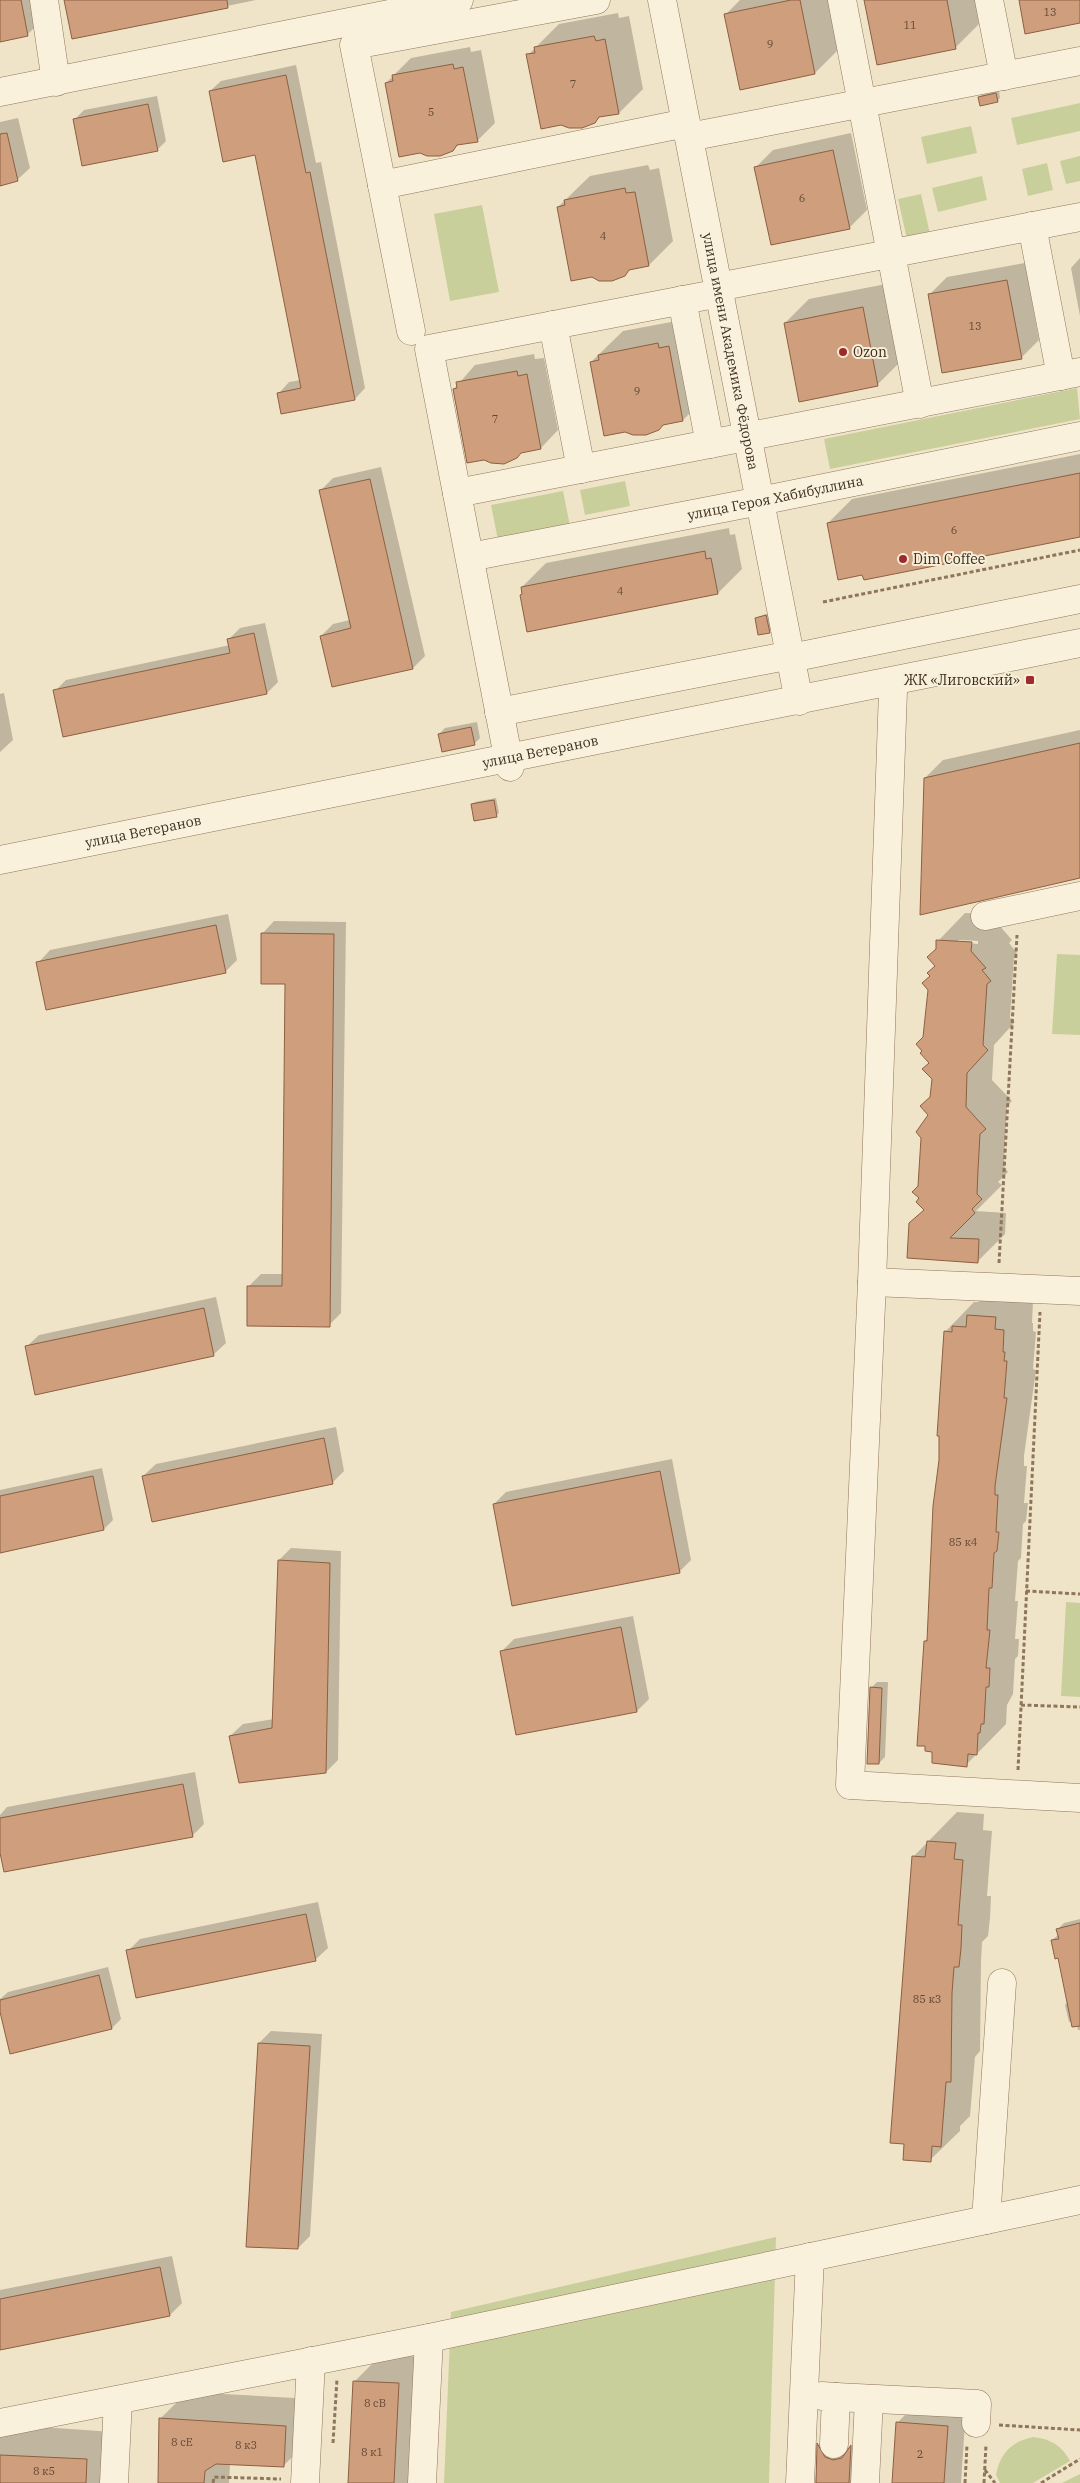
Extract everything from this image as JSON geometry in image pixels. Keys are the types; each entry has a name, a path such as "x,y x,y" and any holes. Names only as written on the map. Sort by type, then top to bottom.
{"street":[{"path":"44,0 56,82"},
{"path":"0,92 459,0"},
{"path":"411,331 354,45 596,0"},
{"name":"улица имени Академика Фёдорова","path":"662,0 799,701"},
{"path":"842,0 920,404"},
{"path":"989,0 1004,76"},
{"path":"382,185 688,130 862,103 1080,61"},
{"path":"509,763 429,349 682,300 719,290 891,253 1080,217"},
{"path":"457,493 1071,374 1032,226"},
{"path":"682,300 710,444"},
{"path":"553,325 581,469"},
{"name":"улица Героя Хабибуллина","path":"470,557 1080,436"},
{"path":"499,712 1080,599"},
{"name":"улица Ветеранов","path":"0,868 1080,643"},
{"name":"улица Ветеранов","path":"0,860 892,691 1080,652"},
{"path":"892,691 872,1282 850,1785 1080,1798"},
{"path":"985,916 1080,896"},
{"path":"872,1282 1080,1292"},
{"path":"986,2220 1002,1983"},
{"path":"0,2423 429,2338 1080,2200"},
{"path":"810,2257 821,2396 827,2443"},
{"path":"422,2483 429,2338"},
{"path":"294,2481 311,2361"},
{"path":"821,2396 977,2404 982,2424"},
{"path":"800,2483 821,2396"},
{"path":"864,2483 869,2398"},
{"path":"114,2483 118,2400"}],"path":[{"path":"823,602 1080,550"},
{"path":"999,1264 1017,935"},
{"path":"1018,1773 1041,1302"},
{"path":"1026,1591 1080,1594"},
{"path":"1021,1704 1080,1708"},
{"path":"333,2450 337,2371"},
{"path":"965,2483 968,2423 1080,2430"},
{"path":"982,2424 984,2483"},
{"path":"1041,2483 1080,2459"},
{"path":"985,2469 995,2483"},
{"path":"213,2483 214,2476 294,2481"}],"green space":[{"path":"1080,103 1080,131 1017,145 1011,118"},
{"path":"971,126 977,153 927,164 921,137"},
{"path":"1080,156 1080,181 1066,184 1060,161"},
{"path":"1047,163 1053,190 1028,196 1022,169"},
{"path":"982,176 987,200 938,212 932,188"},
{"path":"921,194 930,234 907,239 898,199"},
{"path":"482,205 499,292 450,301 434,214"},
{"path":"1077,388 1080,419 830,469 824,439"},
{"path":"625,481 630,506 585,515 580,490"},
{"path":"563,491 570,526 498,540 491,505"},
{"path":"1057,954 1080,955 1080,1035 1052,1034"},
{"path":"1066,1602 1080,1603 1080,1697 1061,1696"},
{"path":"776,2237 769,2483 444,2483 451,2312"},
{"path":"1033,2437 1045,2439 1055,2444 1067,2455 1070,2461 1033,2483 1000,2483 996,2475 1000,2460 1013,2445"},
{"path":"1080,2474 1080,2483 1062,2483"}],"building":[{"path":"0,0 21,0 28,36 0,42"},
{"path":"64,0 227,0 228,8 72,39"},
{"path":"791,0 800,0 815,74 740,90 724,14"},
{"path":"864,0 947,0 956,49 877,65"},
{"path":"1019,0 1080,0 1080,23 1025,34"},
{"path":"594,36 596,41 605,39 619,114 599,117 595,123 582,128 569,128 561,125 541,129 526,54 535,53 534,47"},
{"path":"453,64 454,69 463,67 478,142 457,145 453,151 440,156 427,156 420,153 399,157 385,83 393,81 392,75"},
{"path":"286,75 306,173 310,172 355,400 281,414 277,393 301,388 255,155 223,162 209,91"},
{"path":"996,93 998,102 980,106 978,97"},
{"path":"148,104 158,151 82,166 73,119"},
{"path":"7,133 18,181 0,186 0,134"},
{"path":"833,150 850,229 771,245 754,167"},
{"path":"625,188 626,193 635,192 649,266 629,270 625,276 612,281 599,281 592,277 571,281 557,207 565,205 564,200"},
{"path":"1007,280 1022,359 942,373 928,294"},
{"path":"863,307 878,386 799,402 784,323"},
{"path":"658,343 659,348 669,346 683,421 663,425 659,430 646,435 633,435 625,432 604,436 590,362 599,360 598,355"},
{"path":"517,371 518,376 527,374 541,449 521,453 517,458 504,464 491,463 484,460 467,463 453,389 457,388 456,382"},
{"path":"1080,473 1080,537 864,580 862,575 838,580 827,523"},
{"path":"370,479 413,669 332,687 320,636 351,628 319,490"},
{"path":"705,551 706,559 711,558 718,594 527,632 520,595 522,594 521,587"},
{"path":"766,615 770,633 758,635 755,618"},
{"path":"254,633 267,694 63,737 53,690 230,653 227,639"},
{"path":"471,727 475,745 442,752 438,734"},
{"path":"1080,743 1080,878 920,915 924,778"},
{"path":"494,800 497,817 474,821 471,804"},
{"path":"216,925 226,973 46,1010 36,962"},
{"path":"261,933 334,934 330,1327 247,1326 247,1286 282,1286 285,984 261,984"},
{"path":"936,940 972,942 971,951 986,968 982,970 991,981 987,984 983,1045 988,1050 967,1073 966,1107 986,1129 980,1134 977,1194 982,1199 972,1209 975,1213 950,1238 979,1239 978,1263 907,1258 909,1223 924,1210 916,1202 919,1198 912,1192 918,1186 921,1138 916,1132 928,1115 920,1106 930,1097 932,1079 922,1069 929,1063 920,1053 922,1051 916,1044 923,1037 928,990 922,983 930,976 927,973 935,966 927,957 936,949"},
{"path":"204,1308 214,1356 35,1395 25,1346"},
{"path":"967,1315 996,1317 995,1329 1004,1330 1003,1352 1005,1352 1004,1361 1007,1361 1004,1398 1007,1398 995,1486 995,1495 998,1495 996,1532 999,1532 997,1551 994,1553 992,1588 989,1588 987,1630 990,1630 986,1668 990,1668 989,1687 986,1687 984,1724 981,1724 980,1733 978,1733 977,1755 968,1754 967,1767 932,1763 932,1752 925,1751 925,1746 917,1746 924,1641 927,1641 933,1506 939,1460 939,1436 937,1436 944,1331 952,1332 952,1326 966,1327"},
{"path":"324,1438 333,1484 152,1522 142,1476"},
{"path":"660,1471 680,1573 512,1606 493,1504"},
{"path":"93,1476 104,1530 0,1553 0,1496"},
{"path":"278,1560 330,1563 326,1773 239,1783 229,1736 272,1728"},
{"path":"621,1627 637,1712 516,1735 500,1651"},
{"path":"870,1687 882,1688 879,1764 867,1764"},
{"path":"183,1784 193,1837 4,1872 0,1853 0,1818"},
{"path":"927,1841 956,1843 954,1859 963,1860 958,1925 962,1925 961,1948 959,1967 954,1967 952,1993 951,2082 946,2082 941,2147 932,2146 931,2162 903,2160 904,2144 890,2143 912,1856 925,1857"},
{"path":"306,1914 316,1961 136,1998 126,1950"},
{"path":"1080,1923 1080,2026 1072,2027 1058,1958 1055,1959 1051,1940 1059,1939 1056,1929"},
{"path":"99,1975 112,2029 10,2054 0,2012 0,2000"},
{"path":"258,2043 310,2046 298,2249 246,2247"},
{"path":"160,2267 170,2316 0,2350 0,2299"},
{"path":"353,2381 399,2383 394,2483 348,2483"},
{"path":"159,2418 286,2426 284,2467 216,2464 205,2471 204,2483 158,2483"},
{"path":"896,2422 948,2426 944,2483 892,2483"},
{"path":"817,2443 825,2457 833,2460 842,2458 851,2445 849,2483 816,2483"},
{"path":"0,2455 87,2459 86,2483 0,2483"}],"place":[{"name":"Ozon","path":"843,352"},
{"name":"Dim Coffee","path":"903,559"},
{"name":"ЖК «Лиговский»","path":"1030,680"}]}
